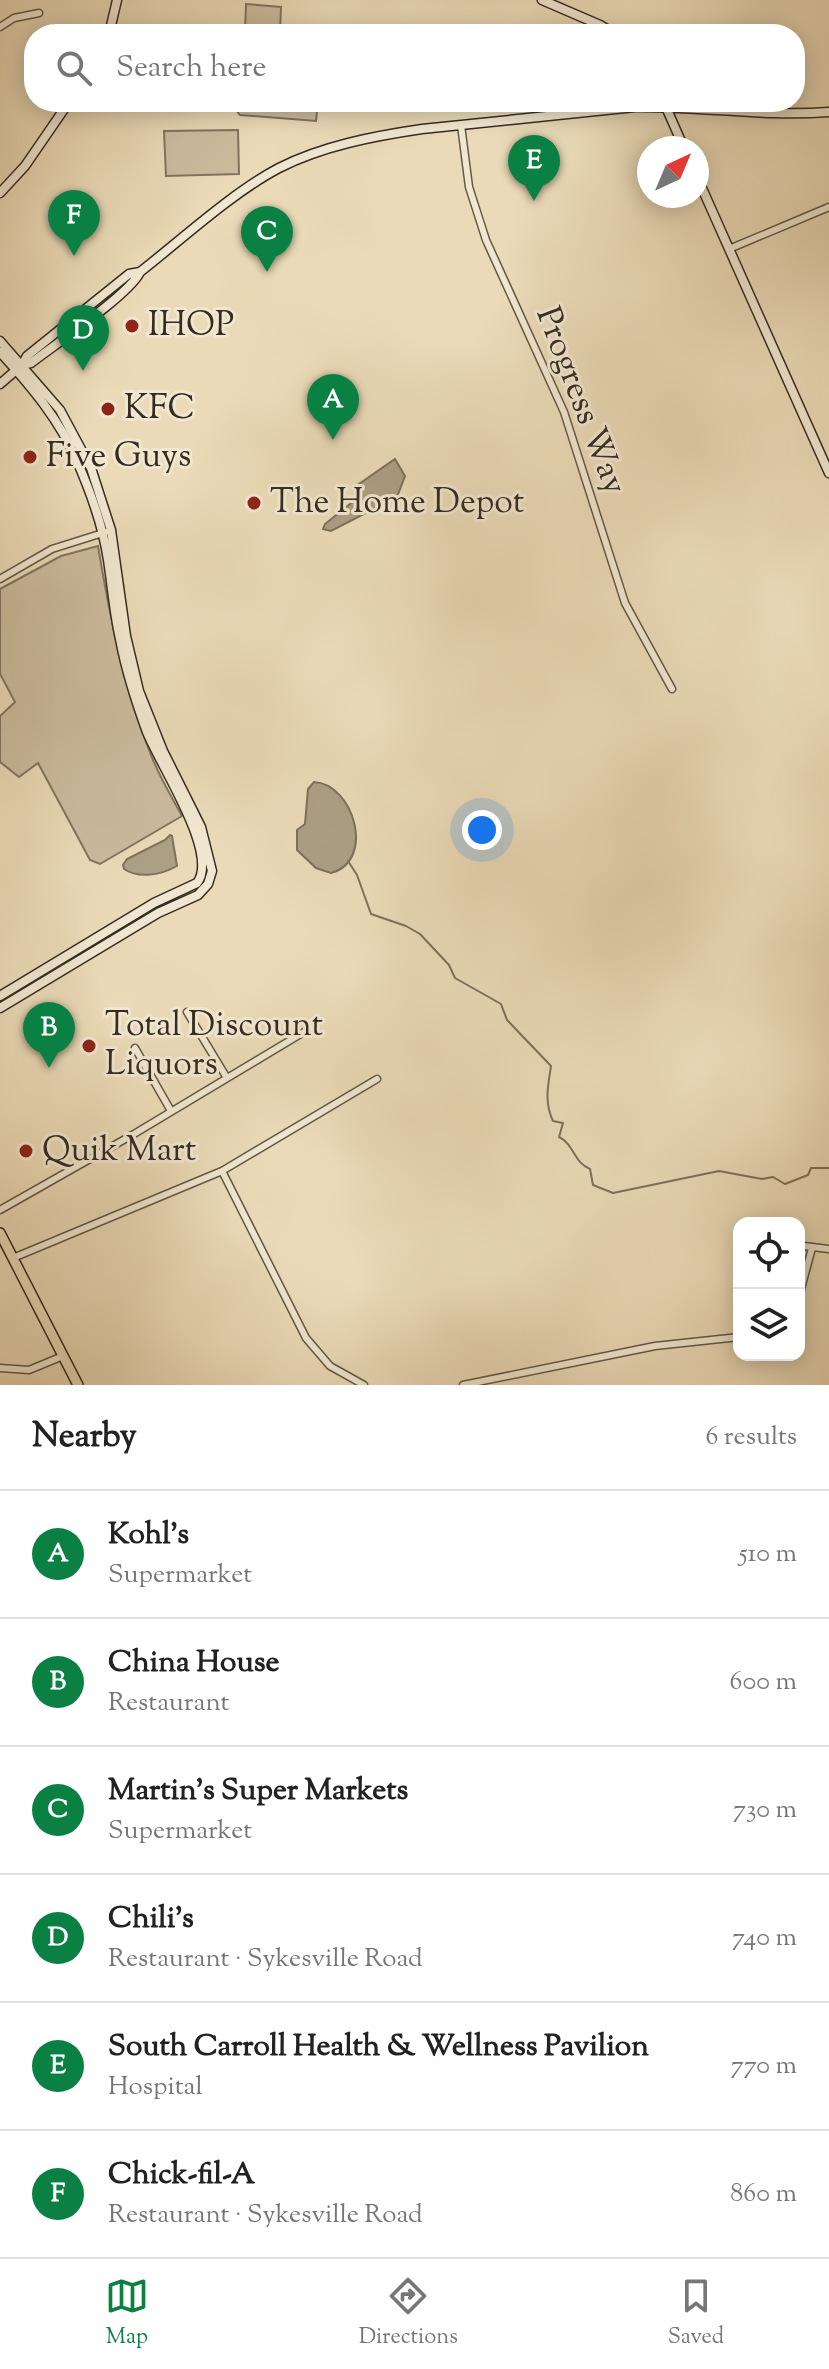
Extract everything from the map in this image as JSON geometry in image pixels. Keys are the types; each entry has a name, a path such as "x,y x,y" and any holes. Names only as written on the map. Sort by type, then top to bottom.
{"main road":[{"path":"0,1233 78,1385"}],"street":[{"path":"111,24 117,0"},
{"path":"542,0 598,24"},
{"path":"0,27 14,18 39,13"},
{"path":"0,193 25,166 62,112"},
{"path":"0,384 19,368 27,356 129,274 140,272 248,189 288,164 326,150 390,134 587,112"},
{"path":"668,112 679,136"},
{"path":"747,112 778,115 829,112"},
{"name":"Progress Way","path":"461,125 469,187 486,240 564,412 625,603 672,689"},
{"path":"709,204 829,473"},
{"path":"729,249 829,207"},
{"path":"0,341 68,442 107,532 139,691 159,743 194,811 212,871 204,891 94,949 0,1008"},
{"path":"0,352 19,368"},
{"path":"0,579 52,549 107,532"},
{"path":"0,996 154,903 197,883 204,865 203,843"},
{"path":"187,1012 227,1078"},
{"path":"0,1210 314,1026"},
{"path":"135,1048 171,1111"},
{"path":"13,1258 222,1171 377,1079"},
{"path":"222,1171 306,1338 330,1366 364,1385"},
{"path":"800,1289 808,1247 829,1249"},
{"path":"463,1385 655,1346 733,1338"},
{"path":"0,1368 29,1370 63,1356"}],"shaded area":[{"path":"246,4 281,7 280,24 245,24"},
{"path":"238,112 317,112 316,121 240,115"},
{"path":"238,130 239,174 166,176 164,131"},
{"path":"395,459 405,476 397,497 331,531 323,529 355,500 356,486"},
{"path":"98,546 113,626 133,704 154,763 182,816 100,864 90,860 38,763 19,777 0,762 0,716 15,702 0,674 0,589 61,556"},
{"path":"314,782 328,786 340,795 354,824 356,839 353,854 345,866 331,873 316,868 297,850 297,830 305,824 308,789"},
{"path":"170,835 177,866 150,875 124,869 127,859"}],"waterway":[{"path":"348,861 357,875 371,914 420,934 449,965 455,978 501,1004 507,1020 551,1066 548,1094 550,1114 553,1121 563,1123 559,1137 590,1169 593,1185 613,1193 719,1171 762,1179 773,1177 785,1184 808,1175 811,1168 829,1168"}],"place":[{"name":"South Carroll Health & Wellness Pavilion","path":"534,201"},
{"name":"Chick-fil-A","path":"74,256"},
{"name":"Martin's Super Markets","path":"267,272"},
{"name":"IHOP","path":"132,326"},
{"name":"Chili's","path":"83,371"},
{"name":"KFC","path":"108,409"},
{"name":"Kohl's","path":"333,440"},
{"name":"Five Guys","path":"30,457"},
{"name":"The Home Depot","path":"254,503"},
{"name":"Total Discount Liquors","path":"89,1046"},
{"name":"China House","path":"49,1068"},
{"name":"Quik Mart","path":"26,1151"}]}
